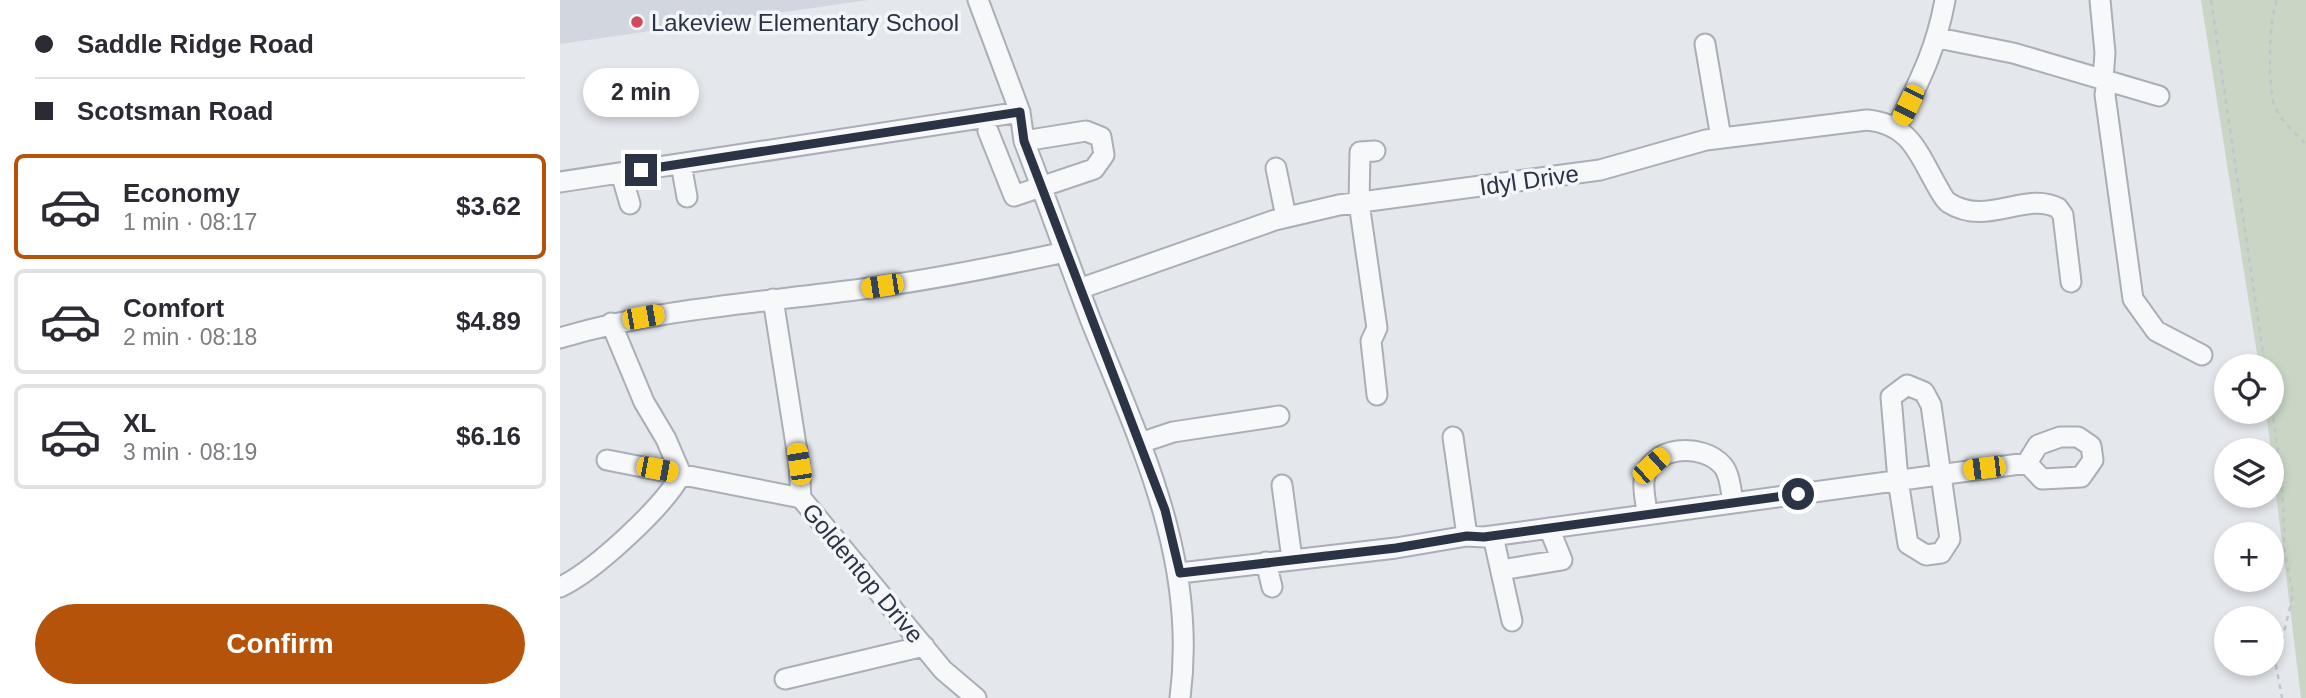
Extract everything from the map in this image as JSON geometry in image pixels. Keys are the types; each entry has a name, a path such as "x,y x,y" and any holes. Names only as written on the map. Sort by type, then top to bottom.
{"street":[{"path":"978,0 1020,112 1025,144 1165,510 1180,573 1184,674 1181,698"},
{"path":"1945,0 1938,38 1897,127 1912,144 1947,202 1971,212 1984,213 2041,203 2058,208 2063,215 2071,282"},
{"path":"2099,0 2105,53 2105,95 2133,299 2155,331 2202,355"},
{"path":"1938,38 2000,50 2159,96"},
{"path":"1705,44 1721,138"},
{"path":"560,182 1020,112"},
{"name":"Idyl Drive","path":"1079,289 1286,218 1359,203 1600,170 1721,138 1857,120 1878,121 1897,127"},
{"path":"988,131 1000,161 1014,196 1094,169 1104,155 1101,137 1086,131 1025,144 1000,161"},
{"path":"1376,151 1360,152 1359,203 1377,328 1371,341 1377,395"},
{"path":"681,164 687,197"},
{"path":"1276,168 1286,218"},
{"path":"621,173 630,204"},
{"path":"560,338 611,323 698,308 857,290 1006,265 1065,251"},
{"path":"773,299 799,464 801,498"},
{"path":"560,587 601,559 656,509 674,488 681,474 666,439 644,401 611,323"},
{"path":"1907,385 1924,392 1931,405 1942,473 1950,539 1941,553 1926,555 1908,544 1898,480 1891,397 1907,385"},
{"path":"1140,443 1173,432 1279,416"},
{"path":"1453,437 1467,536"},
{"path":"1647,513 1644,480 1651,466 1664,454 1687,449 1711,455 1725,468 1733,502"},
{"name":"Goldentop Drive","path":"607,460 801,498 943,670 976,698"},
{"path":"1180,573 1396,548 1467,536 1493,536 2027,463"},
{"path":"1282,485 1292,559"},
{"path":"1501,570 1567,567 1549,528"},
{"path":"1493,536 1512,621"},
{"path":"1266,562 1272,587"},
{"path":"785,679 924,646"}],"path":[{"path":"2211,0 2264,354"},
{"path":"2277,0 2270,24 2273,104 2282,119 2306,144"},
{"path":"2274,424 2282,484 2285,553 2293,595 2276,664 2282,698"}],"shaded area":[{"name":"Lakeview Elementary School","path":"560,0 868,0 560,44"}],"green space":[{"path":"2201,0 2306,0 2306,698 2301,698 2284,559 2284,522 2280,522 2278,508 2284,508 2284,438 2269,438 2268,424 2284,424 2284,354 2257,354"}],"place":[{"name":"Lakeview Elementary School","path":"637,22"}],"route":[{"path":"641,170 1020,112 1024,141 1165,510 1180,573 1396,548 1467,536 1484,537 1798,494"}]}
